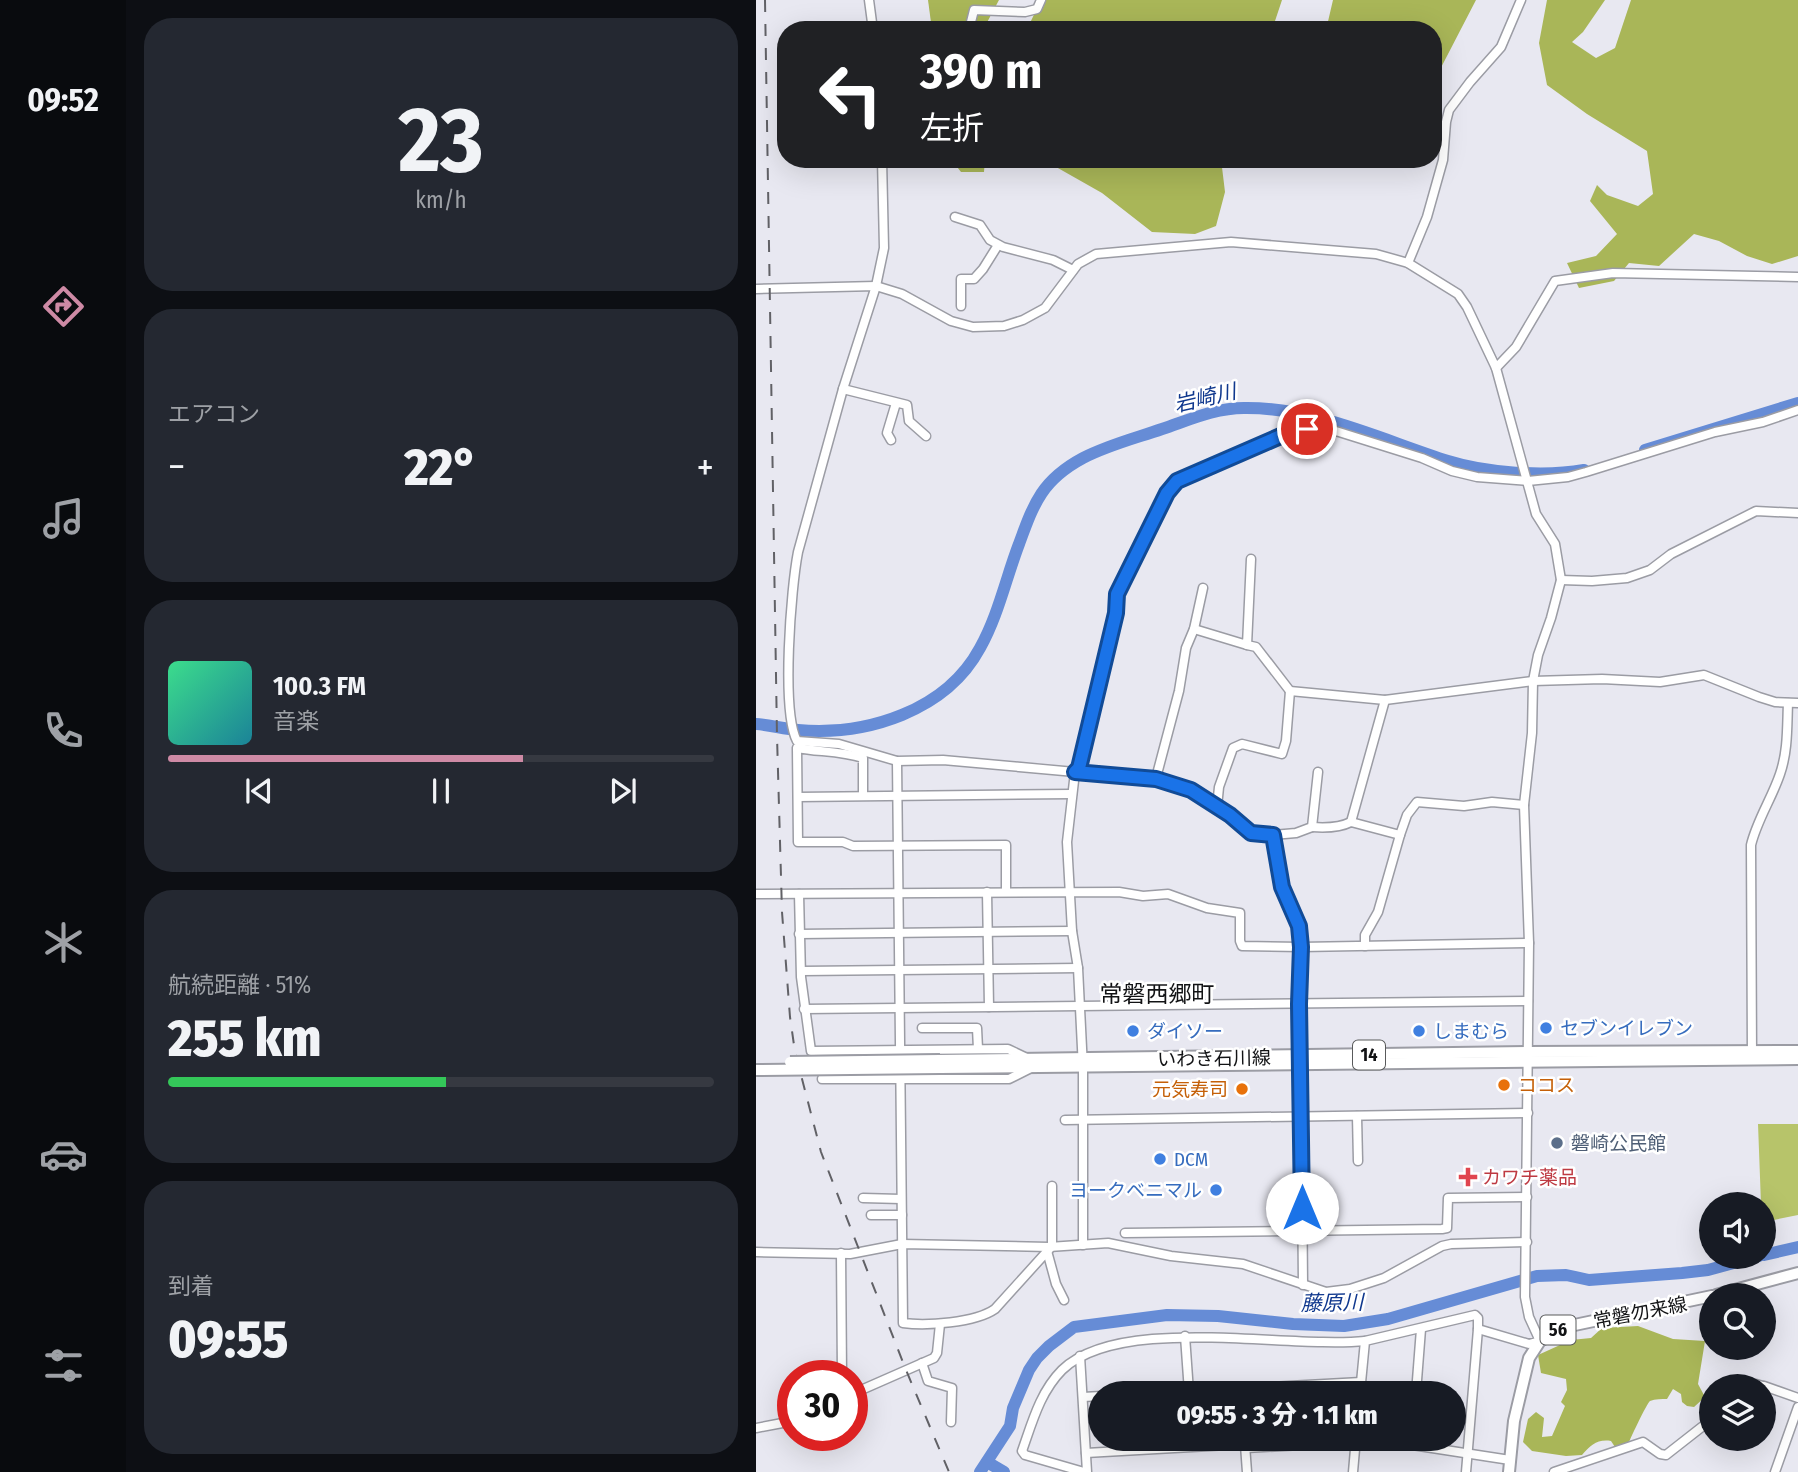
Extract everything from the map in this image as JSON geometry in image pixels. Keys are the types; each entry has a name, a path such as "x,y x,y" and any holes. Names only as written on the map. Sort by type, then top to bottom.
{"main road":[{"name":"いわき石川線","path":"756,1062 1082,1064 1752,1055 1798,1051"},
{"name":"いわき石川線","path":"1752,1055 1798,1059"},
{"name":"いわき石川線","path":"756,1070 940,1064"},
{"name":"常磐勿来線","path":"1761,1283 1798,1273"},
{"name":"常磐勿来線","path":"1540,1341 1564,1327 1699,1299"},
{"name":"56","path":"1509,1466 1514,1420 1529,1357 1540,1341"}],"street":[{"path":"869,0 872,21"},
{"path":"971,21 974,10 1025,12 1037,9 1041,0"},
{"path":"1442,164 1449,110 1501,47 1521,0"},
{"path":"882,168 884,248 876,286 844,389 793,577 790,716 797,741 839,744 897,761 943,760 1156,779 1191,790 1251,833 1273,835 1296,833 1312,827 1330,829 1338,824 1346,825 1351,822 1385,700"},
{"path":"1408,263 1427,217 1441,168"},
{"path":"956,217 980,225 990,240 998,245 1053,260 1073,270"},
{"path":"756,289 876,286 894,291 951,321 973,327 1004,326 1023,320 1045,308 1078,264 1096,254 1231,242 1376,254 1408,263 1458,294 1496,368 1536,514 1555,544 1561,580 1538,654 1533,681 1532,733 1524,805 1529,943 1525,1297 1529,1317 1540,1341 1529,1344 1478,1329"},
{"path":"961,306 961,279 974,279 998,245"},
{"path":"1496,368 1516,347 1555,281 1613,273 1798,276"},
{"path":"844,389 906,405 909,421 926,436"},
{"path":"891,440 887,433 896,402"},
{"path":"1083,1245 1079,968 1072,931 1067,842 1072,794 1075,772 1079,768 1116,613 1117,594 1152,520 1177,481 1292,431 1323,427 1477,477 1568,477 1715,432 1798,411"},
{"path":"1561,580 1627,578 1650,570 1671,554 1756,511 1798,513"},
{"path":"1247,645 1251,559"},
{"path":"1156,779 1179,691 1186,648 1194,629 1203,588"},
{"path":"1194,629 1256,647 1290,691 1286,741 1282,754 1242,744 1233,748 1219,787 1217,807"},
{"path":"1290,691 1385,700 1533,681 1602,679 1660,682 1704,675 1759,697 1798,703"},
{"path":"1752,1055 1751,845 1754,831 1780,775 1787,750 1788,703"},
{"path":"863,795 863,758 847,753 820,753 797,748 798,842 843,842 853,846 1006,845 1006,892"},
{"path":"897,761 903,1323 940,1324 985,1314 995,1309 1050,1248"},
{"path":"1312,827 1318,772"},
{"path":"798,797 1072,794"},
{"path":"1365,946 1366,935 1378,912 1407,815 1417,802 1464,806 1492,802 1524,805"},
{"path":"1351,822 1400,835"},
{"path":"1273,835 1282,887 1299,926 1303,1285"},
{"path":"988,892 989,1007"},
{"path":"756,894 1168,894 1207,908 1240,914 1241,944 1365,946 1529,943"},
{"path":"799,894 804,1009 811,1051 1009,1049 1031,1064 1009,1079 822,1079"},
{"path":"799,934 1072,931"},
{"path":"802,971 1079,968"},
{"path":"804,1009 1528,1001"},
{"path":"922,1028 977,1028 978,1049"},
{"path":"1065,1120 1528,1113"},
{"path":"1357,1116 1358,1161"},
{"path":"1052,1186 1050,1248 1056,1284 1064,1300"},
{"path":"1125,1233 1442,1229 1447,1228 1449,1223 1448,1198 1527,1197"},
{"path":"863,1198 901,1199"},
{"path":"871,1215 902,1215"},
{"path":"756,1252 841,1254 902,1244 1050,1248 1108,1243 1171,1256 1243,1264 1326,1293 1384,1278 1442,1246 1527,1242"},
{"path":"841,1254 842,1360"},
{"path":"1080,1356 1086,1472 1025,1455 1023,1451 1035,1414 1052,1382 1080,1356 1111,1346 1185,1336 1338,1343 1365,1341 1475,1315 1479,1318 1466,1472"},
{"path":"868,1387 934,1358 940,1324"},
{"path":"1417,1381 1421,1328"},
{"path":"1185,1336 1188,1381"},
{"path":"1361,1381 1365,1341"},
{"path":"922,1363 928,1381 952,1388 951,1422"},
{"path":"1776,1390 1798,1398"},
{"path":"1083,1397 1088,1397"},
{"path":"1775,1472 1798,1407"},
{"path":"756,1428 777,1424"},
{"path":"1554,1472 1643,1442 1665,1455 1699,1429"},
{"path":"1086,1453 1118,1451"},
{"path":"1246,1451 1247,1472"},
{"path":"1353,1472 1355,1451"},
{"path":"1453,1451 1509,1466"}],"green space":[{"path":"928,0 999,0 988,21 931,21"},
{"path":"1041,0 1282,0 1275,21 1031,21"},
{"path":"1333,0 1476,0 1442,66 1442,21 1328,21"},
{"path":"1547,0 1605,0 1583,32 1572,42 1596,58 1615,48 1631,0 1798,0 1798,256 1772,264 1747,256 1719,241 1694,234 1659,266 1629,263 1614,281 1579,288 1567,263 1596,256 1617,234 1590,201 1597,185 1607,195 1638,206 1653,194 1647,151 1587,114 1547,85 1539,43"},
{"path":"958,168 984,168 984,172 961,172"},
{"path":"1058,168 1222,168 1225,192 1216,226 1195,234 1152,232 1102,193"},
{"path":"1758,1124 1798,1124 1798,1215 1776,1220 1776,1192 1761,1192"},
{"path":"1638,1326 1673,1339 1699,1341 1699,1360 1702,1360 1698,1384 1699,1402 1694,1407 1687,1406 1682,1402 1681,1394 1673,1389 1667,1399 1650,1401 1627,1447 1615,1447 1611,1441 1602,1441 1588,1448 1582,1455 1566,1456 1532,1451 1523,1442 1528,1419 1536,1412 1544,1418 1542,1437 1552,1436 1565,1406 1561,1402 1567,1390 1566,1379 1541,1373 1538,1355 1571,1340 1591,1338 1602,1328"}],"waterway":[{"name":"岩崎川","path":"1645,450 1798,403"},
{"name":"岩崎川","path":"756,724 798,730 851,729 902,715 926,703 947,688 965,670 980,648 997,610 1030,516 1049,484 1069,466 1093,453 1202,415 1244,408 1270,409 1322,419 1463,465 1497,471 1534,473 1584,470"},
{"name":"藤原川","path":"1776,1252 1798,1247"},
{"name":"藤原川","path":"980,1472 1010,1426 1013,1408 1029,1370 1049,1346 1074,1327 1167,1315 1218,1316 1344,1326 1388,1319 1537,1276 1566,1275 1589,1280 1712,1269"},
{"path":"987,1462 1004,1472"}],"railway":[{"path":"765,0 777,736 782,912 790,1017 795,1052 821,1152 949,1472"}],"place":[{"name":"セブンイレブン","path":"1546,1028"},
{"name":"ダイソー","path":"1133,1031"},
{"name":"しまむら","path":"1419,1031"},
{"name":"ココス","path":"1504,1085"},
{"name":"元気寿司","path":"1242,1089"},
{"name":"磐崎公民館","path":"1557,1143"},
{"name":"DCM","path":"1160,1159"},
{"name":"カワチ薬品","path":"1468,1177"},
{"name":"ヨークベニマル","path":"1216,1190"}],"district":[{"name":"常磐西郷町","path":"1157,994"}],"route":[{"path":"1302,1208 1299,1004 1301,947 1299,926 1282,887 1273,835 1251,833 1230,815 1191,790 1156,779 1075,772 1079,768 1116,613 1117,594 1167,493 1177,481 1292,431 1307,429"}]}
